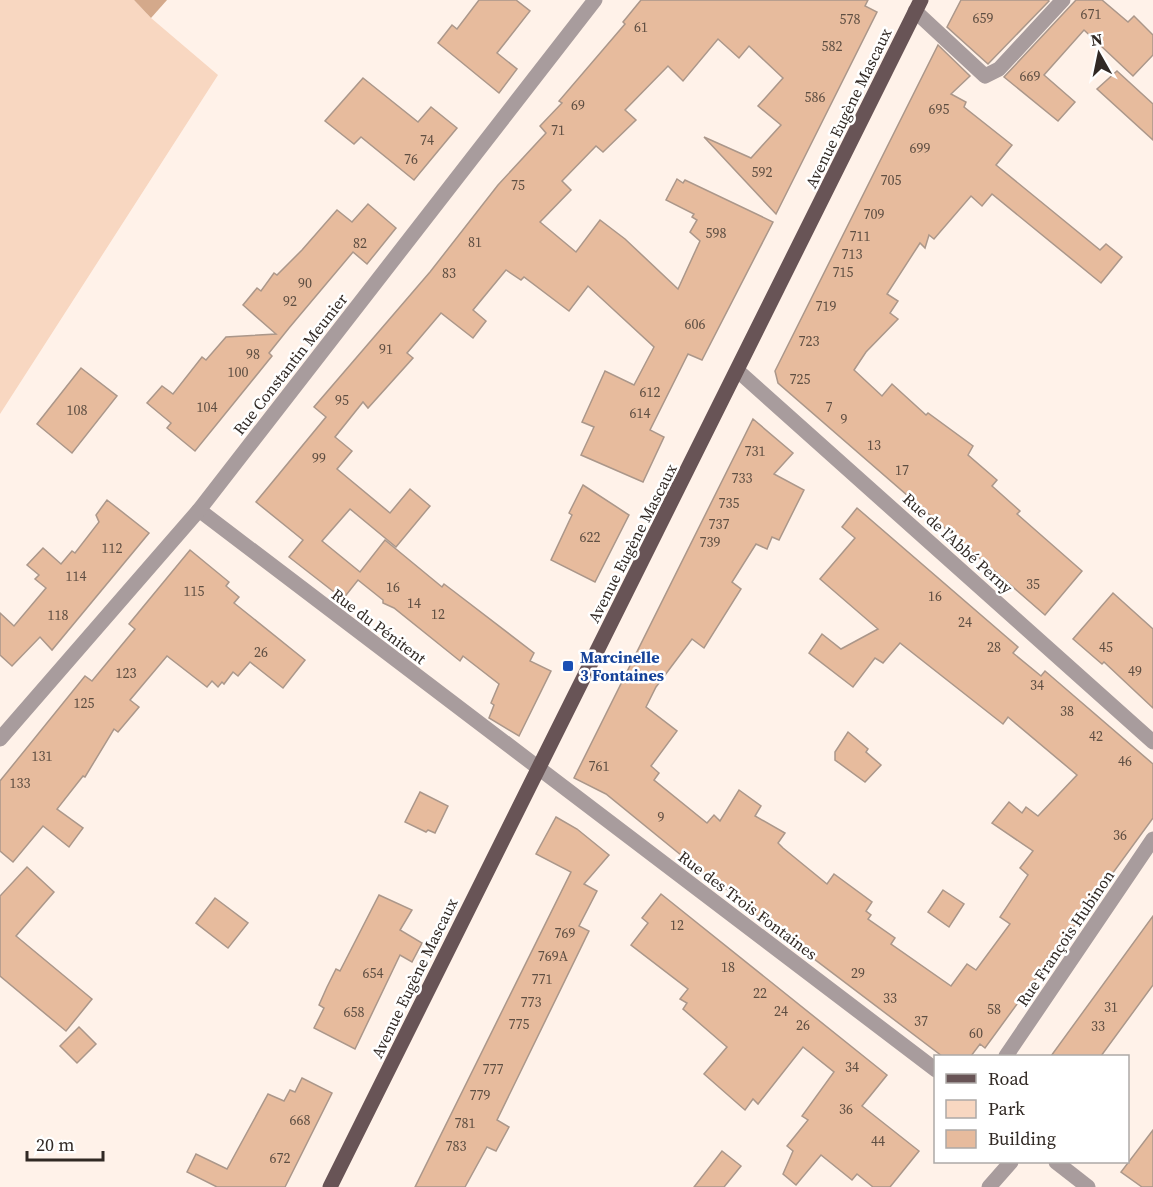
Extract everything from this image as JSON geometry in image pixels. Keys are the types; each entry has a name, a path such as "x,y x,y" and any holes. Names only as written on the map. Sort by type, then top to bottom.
{"main road":[{"name":"Avenue Eugène Mascaux","path":"330,1187 738,371 918,5"}],"street":[{"name":"Rue Constantin Meunier","path":"0,739 199,510 595,0"},
{"name":"Avenue Eugène Mascaux","path":"918,5 985,76 999,69 1063,0"},
{"name":"Rue de l’Abbé Perny","path":"738,371 1153,742"},
{"name":"Rue du Pénitent","path":"199,510 538,770"},
{"name":"Rue des Trois Fontaines","path":"538,770 934,1068"},
{"name":"Rue François Hubinon","path":"1007,1055 1153,839"},
{"path":"989,1187 1009,1163"},
{"path":"1058,1163 1088,1187"}],"green space":[{"path":"0,0 134,0 151,18 218,75 0,414"}],"shaded area":[{"path":"134,0 167,0 151,18"}],"building":[{"path":"479,0 516,0 530,11 497,53 517,69 499,93 438,43 452,25 457,29"},
{"path":"641,0 868,0 865,6 877,12 776,214 704,137 751,158 781,125 758,106 783,78 749,46 739,58 718,39 683,81 668,66 625,110 636,120 603,152 596,146 562,181 571,190 540,222 576,252 600,220 625,239 678,289 700,241 690,232 697,220 692,217 694,214 666,200 677,179 683,183 685,180 773,222 702,360 688,354 650,430 664,437 643,482 581,455 594,427 582,422 605,371 634,385 654,347 588,286 569,311 524,277 521,280 506,270 473,310 486,321 473,338 441,313 407,353 413,358 368,408 363,402 335,437 352,451 337,469 390,513 410,489 430,506 396,547 350,509 322,541 360,572 385,540 442,587 444,584 534,653 530,661 551,671 519,736 489,718 494,705 491,703 499,684 463,656 460,661 394,608 383,603 383,600 358,580 343,599 289,557 303,540 256,502 326,417 314,407 430,272 498,185 546,133 540,126 562,103 559,101 625,24 623,22"},
{"path":"961,0 1049,1 988,64 947,27"},
{"path":"1076,0 1102,0 1128,22 1134,16 1153,35 1153,55 1133,76 1084,30 1044,75 1075,102 1058,121 1004,77"},
{"path":"938,45 970,76 951,94 966,102 964,107 1012,145 996,165 1100,250 1106,244 1122,257 1101,283 992,194 982,206 971,196 934,239 929,235 925,248 920,243 887,294 898,301 890,313 898,319 866,352 854,370 882,396 892,384 926,415 928,413 973,446 968,455 997,480 992,486 1020,511 1017,514 1082,571 1045,615 778,383 775,371"},
{"path":"1117,71 1153,104 1153,140 1097,89"},
{"path":"363,78 418,122 431,107 457,128 414,180 361,137 354,144 325,121"},
{"path":"368,204 396,228 367,264 353,252 269,353 272,356 195,451 167,428 171,423 147,403 162,386 173,394 202,357 206,360 226,337 276,334 243,305 257,288 261,291 274,273 277,275 302,250 337,210 352,222"},
{"path":"81,368 117,396 72,453 37,424"},
{"path":"753,419 793,453 774,474 804,490 779,540 772,537 767,549 756,544 732,582 741,589 704,648 692,639 656,687 646,707 677,731 651,766 659,773 654,780 707,823 714,815 720,821 739,790 761,806 755,816 785,833 778,843 783,848 827,884 834,874 872,902 866,911 871,915 868,919 895,938 891,944 951,986 967,964 976,970 1010,924 1000,917 1028,875 1020,868 1033,851 992,823 1009,802 1022,813 1026,807 1038,816 1077,775 1008,717 1003,724 900,643 883,663 875,658 853,687 809,653 822,634 841,649 878,629 820,579 855,538 842,527 857,508 1018,647 1013,653 1041,676 1045,671 1153,764 1153,818 985,1048 980,1044 972,1055 941,1055 731,896 733,893 714,882 606,794 574,778"},
{"path":"583,485 629,515 595,582 551,560 572,515 569,513"},
{"path":"107,500 149,533 52,650 40,637 12,666 0,655 0,613 14,626 46,588 35,579 39,575 27,565 43,548 61,564 72,551 75,553 99,522 96,515"},
{"path":"190,550 229,582 226,586 239,597 234,603 305,660 283,688 250,662 238,676 233,672 224,684 222,682 218,687 212,681 207,687 167,656 130,700 139,707 118,732 114,729 85,777 83,776 57,809 83,828 69,847 43,826 13,862 0,851 0,781 85,676 92,681 135,629 129,624"},
{"path":"1113,593 1153,629 1153,708 1104,662 1102,664 1073,639"},
{"path":"848,732 868,749 866,752 881,765 865,782 835,760 835,752"},
{"path":"420,792 448,806 435,833 428,830 426,832 405,822"},
{"path":"556,817 577,829 609,855 584,884 597,891 579,926 589,931 497,1120 509,1127 496,1151 487,1147 465,1187 415,1187 571,872 536,854"},
{"path":"27,867 54,892 16,936 92,999 66,1031 0,976 0,896"},
{"path":"943,890 964,904 949,927 928,912"},
{"path":"661,894 887,1075 862,1106 919,1151 890,1187 873,1187 857,1174 852,1180 821,1155 796,1185 783,1174 793,1151 787,1146 808,1120 802,1116 834,1072 803,1047 758,1104 753,1099 745,1110 704,1074 727,1047 683,1009 687,1003 680,999 688,989 631,945 648,923 642,918"},
{"path":"379,895 412,910 400,930 422,943 412,962 400,955 355,1049 314,1028 324,1008 319,1005 327,987 336,969 340,971"},
{"path":"215,898 248,923 228,948 196,923"},
{"path":"1153,916 1153,985 1102,1055 1052,1055"},
{"path":"79,1027 96,1044 77,1063 60,1046"},
{"path":"302,1078 332,1093 285,1187 217,1187 187,1172 196,1154 227,1169 268,1094 284,1101 290,1090 295,1092"},
{"path":"1153,1130 1153,1187 1142,1187 1121,1172"},
{"path":"722,1151 741,1166 724,1187 694,1187"}],"place":[{"name":"Marcinelle 3 Fontaines","path":"568,666"}]}
